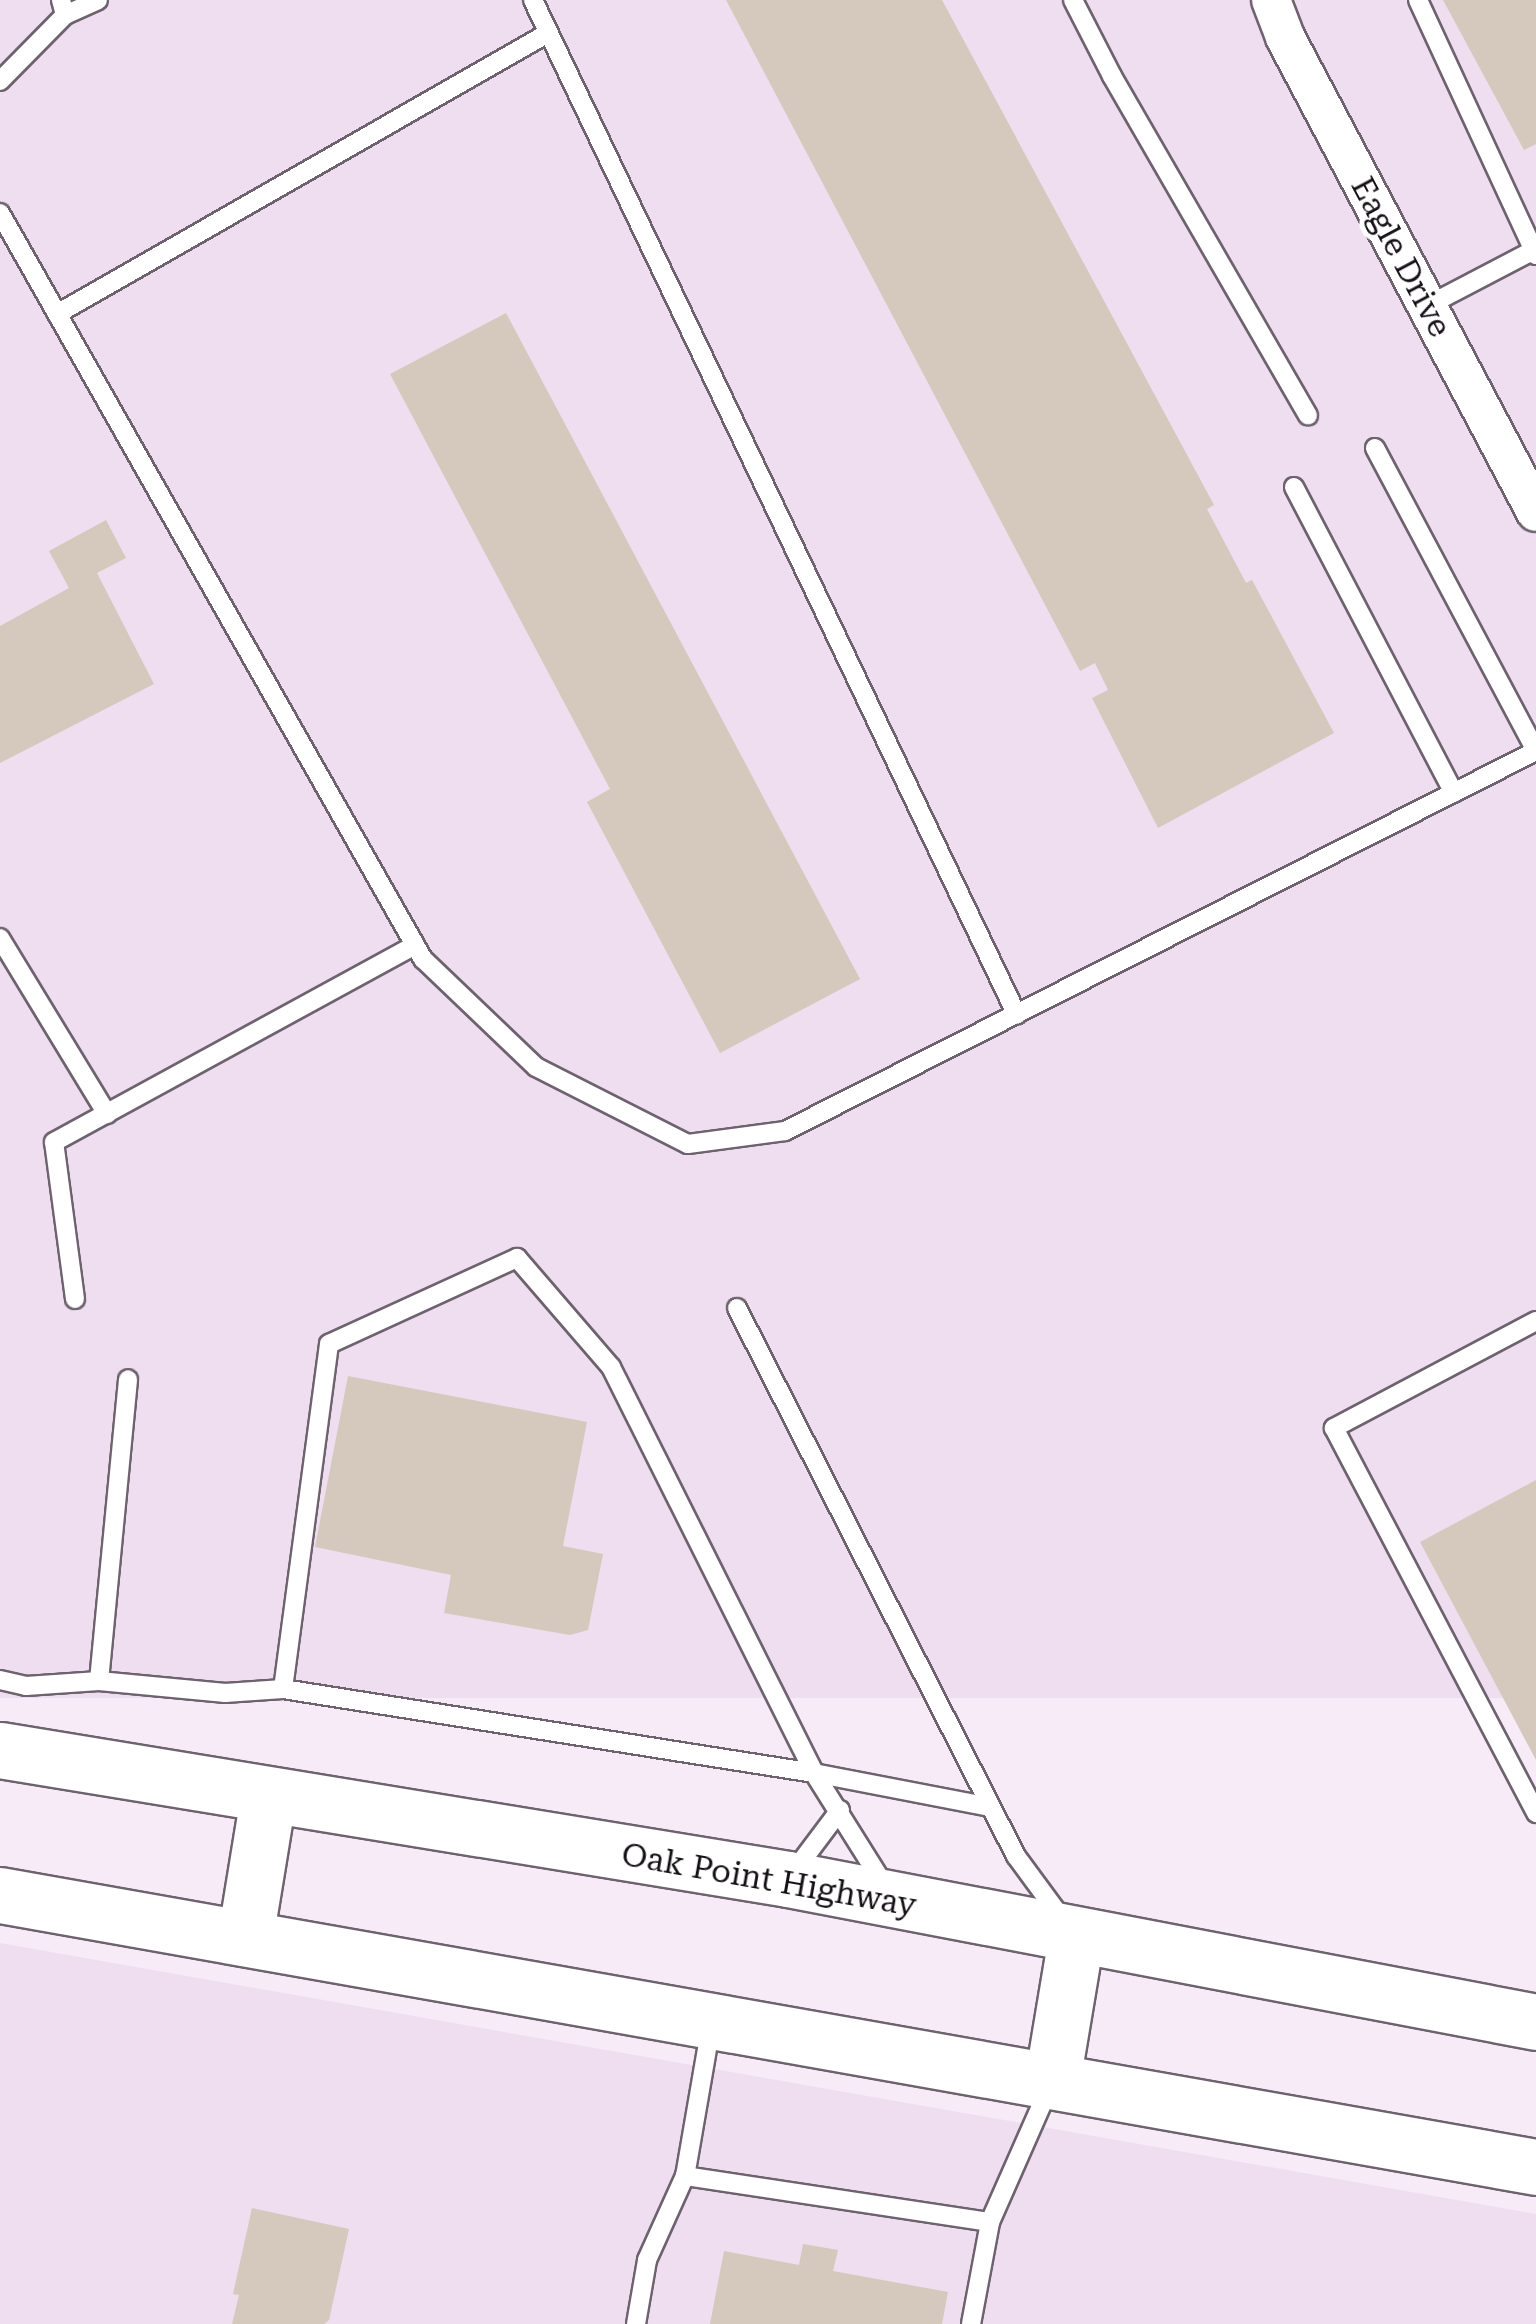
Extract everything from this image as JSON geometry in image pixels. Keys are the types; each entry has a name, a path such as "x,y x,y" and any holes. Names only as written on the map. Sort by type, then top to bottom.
{"main road":[{"name":"Oak Point Highway","path":"0,1750 268,1798 788,1879 1536,2022"},
{"path":"245,1938 268,1798"},
{"path":"0,1894 1536,2166"},
{"path":"1052,2081 1076,1937"}],"street":[{"name":"Eagle Drive","path":"1271,0 1284,37 1536,512"}],"lane":[{"path":"0,81 63,7 98,0"},
{"path":"533,0 1017,1015"},
{"path":"1073,0 1112,76 1308,416"},
{"path":"1418,0 1535,252 1427,306"},
{"path":"57,314 548,33"},
{"path":"0,213 423,959 536,1068 688,1144 785,1131 1536,751 1375,448"},
{"path":"1294,487 1454,793"},
{"path":"0,938 106,1114"},
{"path":"75,1299 54,1142 415,945"},
{"path":"283,1689 328,1344 517,1258 611,1367 814,1772 894,1902"},
{"path":"738,1308 1016,1856 1076,1937"},
{"path":"1536,1321 1334,1428 1536,1813"},
{"path":"100,1681 128,1379"},
{"path":"0,1680 26,1686 100,1681 225,1693 283,1689 814,1772 990,1807"},
{"path":"788,1879 840,1810"},
{"path":"636,2324 647,2260 685,2176 712,2020"},
{"path":"971,2324 990,2222 1052,2081"},
{"path":"685,2176 990,2222"}],"shaded area":[{"path":"0,0 1536,0 1536,1698 0,1698"},
{"path":"0,1943 1536,2214 1536,2324 0,2324"}],"building":[{"path":"726,0 942,0 1214,505 1207,509 1246,583 1252,580 1334,733 1158,828 1092,698 1108,690 1095,663 1080,671"},
{"path":"1443,0 1536,0 1536,144 1524,150"},
{"path":"506,313 860,979 720,1053 587,802 610,789 390,374"},
{"path":"106,520 126,558 97,573 154,684 0,763 0,626 69,588 49,551"},
{"path":"348,1376 587,1422 563,1546 603,1554 588,1630 570,1635 444,1613 451,1575 315,1547"},
{"path":"1536,1480 1536,1760 1420,1542"},
{"path":"252,2208 349,2229 329,2320 324,2324 232,2324 239,2295 233,2294"},
{"path":"803,2244 838,2250 833,2271 948,2292 942,2324 710,2324 724,2251 799,2265"}]}
